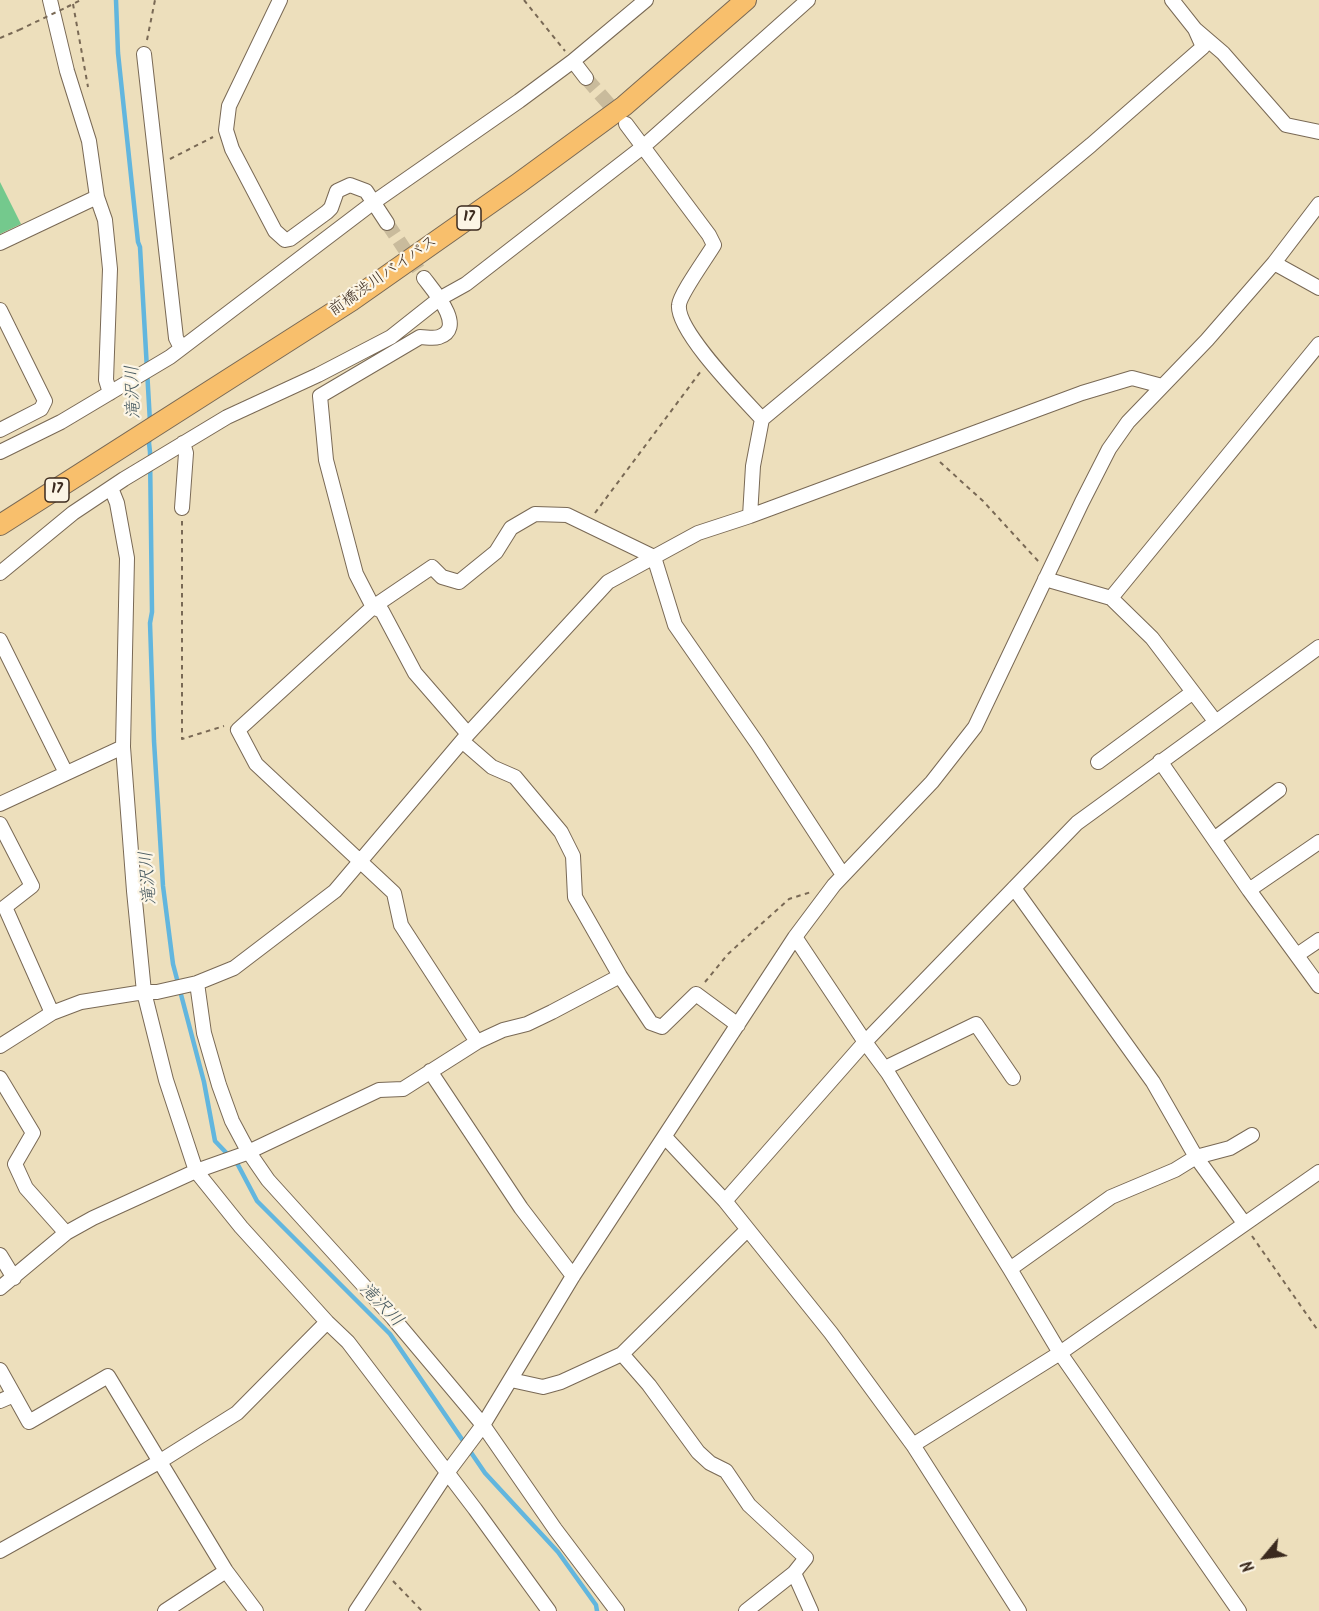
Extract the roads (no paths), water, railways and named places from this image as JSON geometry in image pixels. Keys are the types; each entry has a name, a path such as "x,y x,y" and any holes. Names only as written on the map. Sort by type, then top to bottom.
{"highway":[{"name":"前橋渋川バイパス","path":"0,525 351,301 624,106 746,0"}],"street":[{"path":"50,0 67,71 89,141 98,197 105,220 110,269 106,380 115,390"},
{"path":"280,0 229,106 226,130 232,149 275,231 285,240 290,239 327,212 337,192 350,185 366,191 387,224"},
{"path":"0,452 61,422 176,352 374,202 573,61 646,0"},
{"path":"0,573 73,513 124,479 227,417 318,375 391,337 439,299 466,284 644,146 808,0"},
{"path":"1172,0 1195,29 1223,53 1287,125 1319,132"},
{"path":"750,516 753,465 762,419 1091,146 1203,47 1195,29"},
{"path":"144,54 176,352"},
{"path":"573,61 586,78"},
{"path":"626,124 714,245 679,302 679,317 709,360 762,419"},
{"path":"0,243 98,197"},
{"path":"356,1611 447,1473 483,1425 573,1276 795,937 838,880 932,782 975,727 1109,449 1128,422 1208,340 1274,263 1319,204"},
{"path":"1274,263 1319,288"},
{"path":"424,278 449,313 450,323 443,335 436,338 420,337 320,396 326,460 356,574 372,607 382,611 416,673 465,737 492,767 514,777 561,832 573,856 575,897 620,976 651,1023 662,1027 696,993 738,1025"},
{"path":"0,310 45,401 41,409 0,430"},
{"path":"1112,598 1319,344"},
{"path":"0,1046 52,1013 81,1002 151,992 193,983 234,968 335,891 465,737 608,582 698,533 750,516 1082,393 1132,378 1162,386"},
{"path":"179,445 186,453 182,508"},
{"path":"111,488 117,503 127,558 123,747 151,992 165,1080 196,1171 227,1211 327,1322 348,1342 549,1611"},
{"path":"477,1042 401,925 394,893 256,764 238,730 372,607 432,567 442,576 459,582 496,552 511,528 535,514 567,515 654,557 675,625 757,742 838,880"},
{"path":"1047,575 1112,598 1152,638 1215,721"},
{"path":"0,640 66,773"},
{"path":"725,1201 865,1042 1077,823 1319,647"},
{"path":"1098,762 1193,692"},
{"path":"0,804 123,747"},
{"path":"1160,761 1319,986"},
{"path":"1214,839 1280,790"},
{"path":"0,825 32,886 5,907 52,1013"},
{"path":"1250,890 1319,842"},
{"path":"1014,888 1153,1082 1196,1157 1244,1223"},
{"path":"795,937 885,1068 1060,1353 1239,1611"},
{"path":"1297,955 1319,940"},
{"path":"0,1288 66,1233 93,1218 196,1171 246,1152 379,1090 403,1089 477,1042 503,1030 527,1024 620,976"},
{"path":"193,983 219,1085 246,1152 268,1180 393,1318 483,1425 555,1529 617,1611"},
{"path":"885,1068 976,1024 1013,1078"},
{"path":"430,1071 521,1209 573,1276"},
{"path":"0,1078 33,1134 15,1164 26,1188 66,1233"},
{"path":"1010,1269 1111,1197 1175,1170 1196,1157 1230,1148 1252,1135"},
{"path":"665,1137 725,1201 831,1333 913,1445 1019,1611"},
{"path":"913,1445 1060,1353 1319,1172"},
{"path":"511,1380 543,1387 561,1382 622,1354 747,1230"},
{"path":"0,1255 14,1278"},
{"path":"0,1551 159,1462 237,1413 327,1322"},
{"path":"622,1354 650,1385 698,1452 710,1463 726,1471 749,1505 806,1558 794,1573 746,1611"},
{"path":"0,1370 29,1422 108,1376 226,1571 256,1611"},
{"path":"0,1401 14,1395"},
{"path":"165,1611 226,1571"},
{"path":"794,1573 811,1611"}],"waterway":[{"name":"滝沢川","path":"116,0 118,53 140,247 150,422"},
{"name":"滝沢川","path":"150,436 152,612 150,623 154,741 163,886 173,964 204,1082 215,1141 238,1165 257,1201 390,1334 485,1473 558,1552 596,1605 597,1611"}],"tunnel":[{"path":"586,78 621,118"},
{"path":"387,223 424,278"}]}
